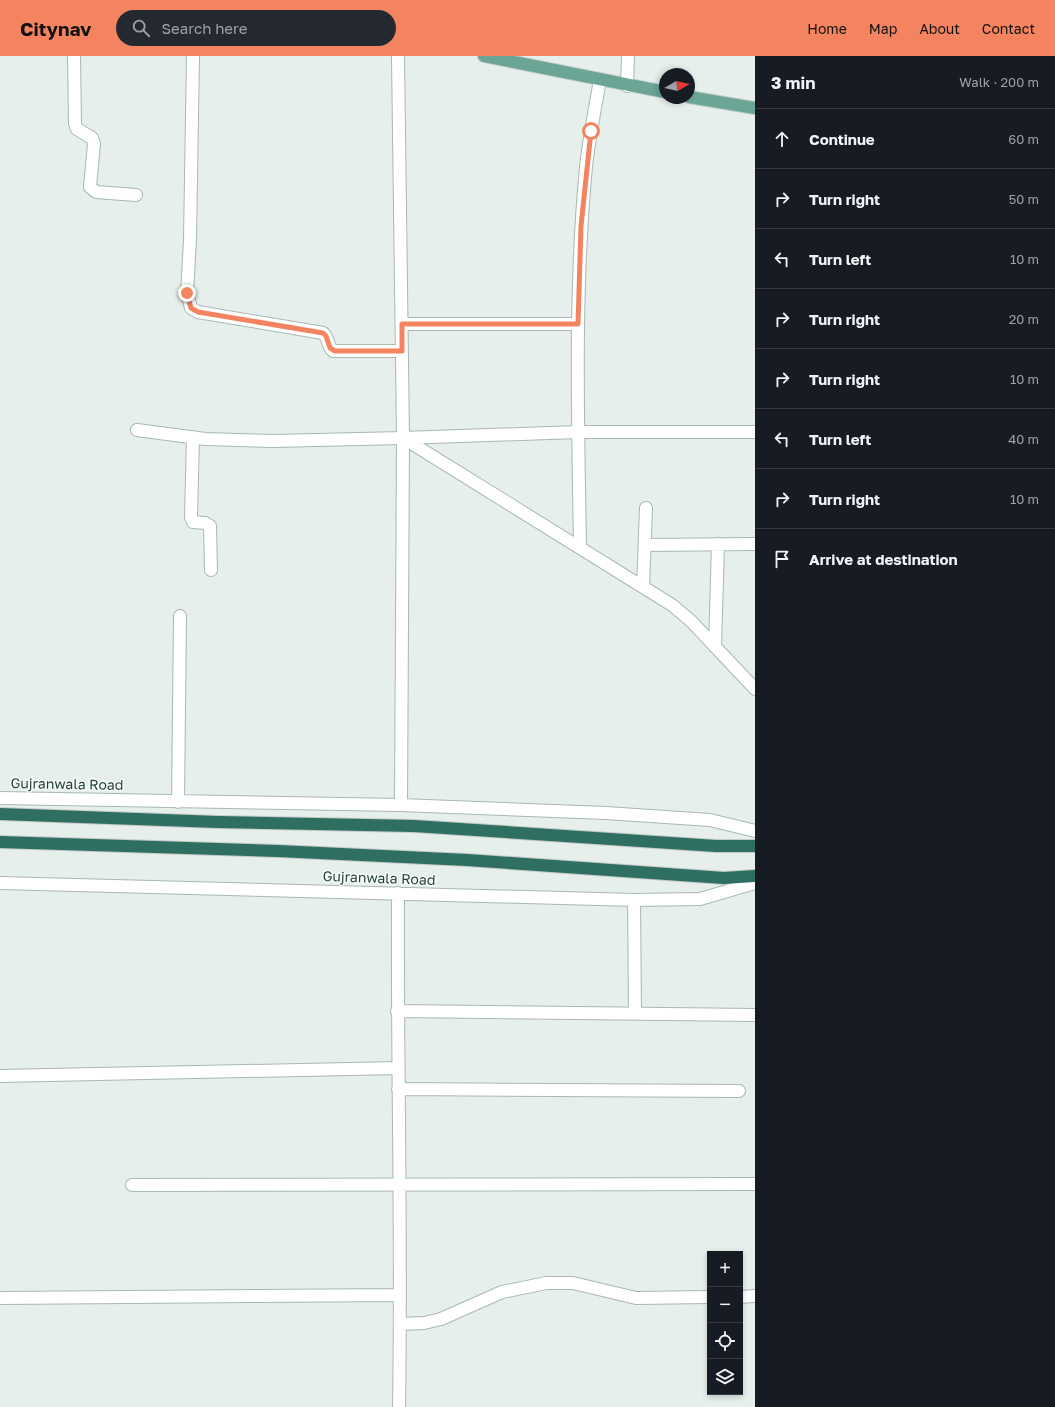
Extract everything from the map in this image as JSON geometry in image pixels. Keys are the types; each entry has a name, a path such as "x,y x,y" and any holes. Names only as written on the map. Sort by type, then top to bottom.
{"highway":[{"path":"0,814 218,822 414,826 716,846 755,846"},
{"name":"Gujranwala Road","path":"0,842 467,860 724,878 755,876"}],"main road":[{"path":"484,56 627,86 659,91"},
{"path":"695,97 755,108"}],"street":[{"path":"74,56 75,124 77,129 92,138 94,144 90,187 96,192 136,195"},
{"path":"193,56 190,240 187,293 191,308 198,312 323,333 333,351 402,351"},
{"path":"398,56 403,438 401,805"},
{"path":"627,86 628,56"},
{"path":"580,547 578,324 581,226 586,166 600,80"},
{"path":"402,324 578,324"},
{"path":"137,430 205,439 273,441 578,432 755,432"},
{"path":"193,437 191,519 194,522 209,524 211,570"},
{"path":"403,438 672,605 692,621 755,689"},
{"path":"643,587 646,508"},
{"path":"715,646 718,544"},
{"path":"645,545 755,544"},
{"path":"178,802 180,616"},
{"name":"Gujranwala Road","path":"0,798 401,805 710,820 755,831"},
{"name":"Gujranwala Road","path":"1,884 634,900 700,899 755,883"},
{"path":"398,893 397,1011 400,1295 399,1407"},
{"path":"634,900 635,1013"},
{"path":"397,1011 635,1013 755,1016"},
{"path":"0,1076 398,1068"},
{"path":"398,1089 739,1091"},
{"path":"132,1185 755,1184"},
{"path":"400,1324 424,1323 441,1318 502,1292 546,1284 573,1283 636,1298 707,1297"},
{"path":"0,1298 400,1295"},
{"path":"743,1297 755,1296"}],"route":[{"path":"187,293 188,303 191,308 198,312 323,333 326,336 331,350 333,351 402,351 402,324 578,324 581,226 586,166 591,131"}]}
